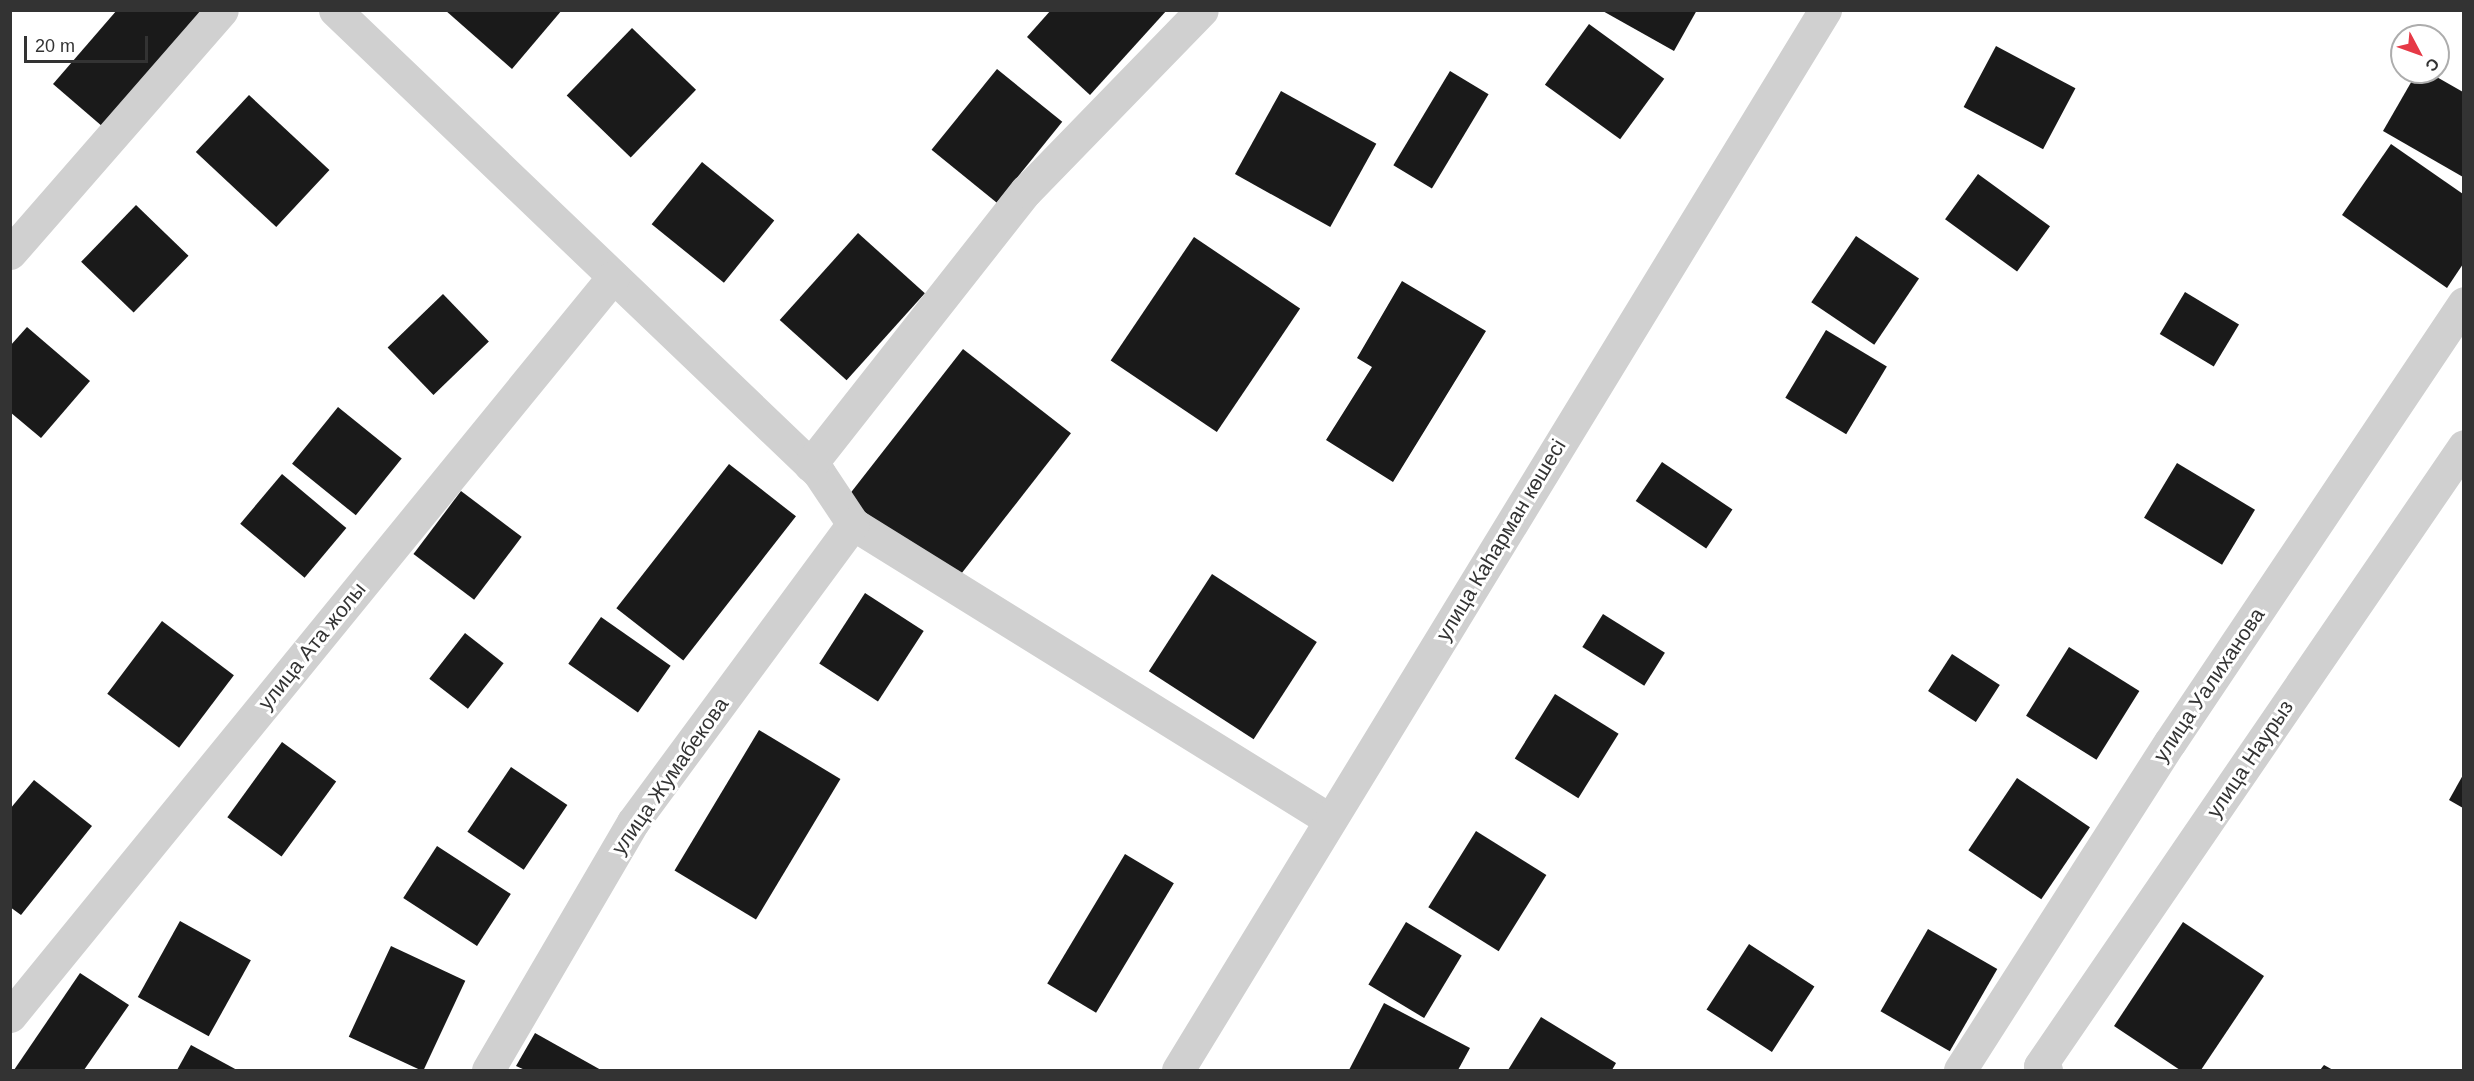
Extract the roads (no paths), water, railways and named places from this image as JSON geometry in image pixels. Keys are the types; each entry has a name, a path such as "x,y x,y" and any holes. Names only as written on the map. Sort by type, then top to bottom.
{"street":[{"path":"10,253 222,10"},
{"path":"335,10 810,465 853,524 1330,820"},
{"path":"810,465 1026,191 1202,10"},
{"name":"улица Каһарман көшесі","path":"1178,1071 1825,10"},
{"name":"улица Ата жолы","path":"10,1016 613,277"},
{"name":"улица Уалиханова","path":"1960,1071 2170,742 2463,303"},
{"name":"улица Наурыз","path":"2046,1071 2040,1066 2463,446"},
{"name":"улица Жумабекова","path":"488,1071 633,822 853,524"}]}
